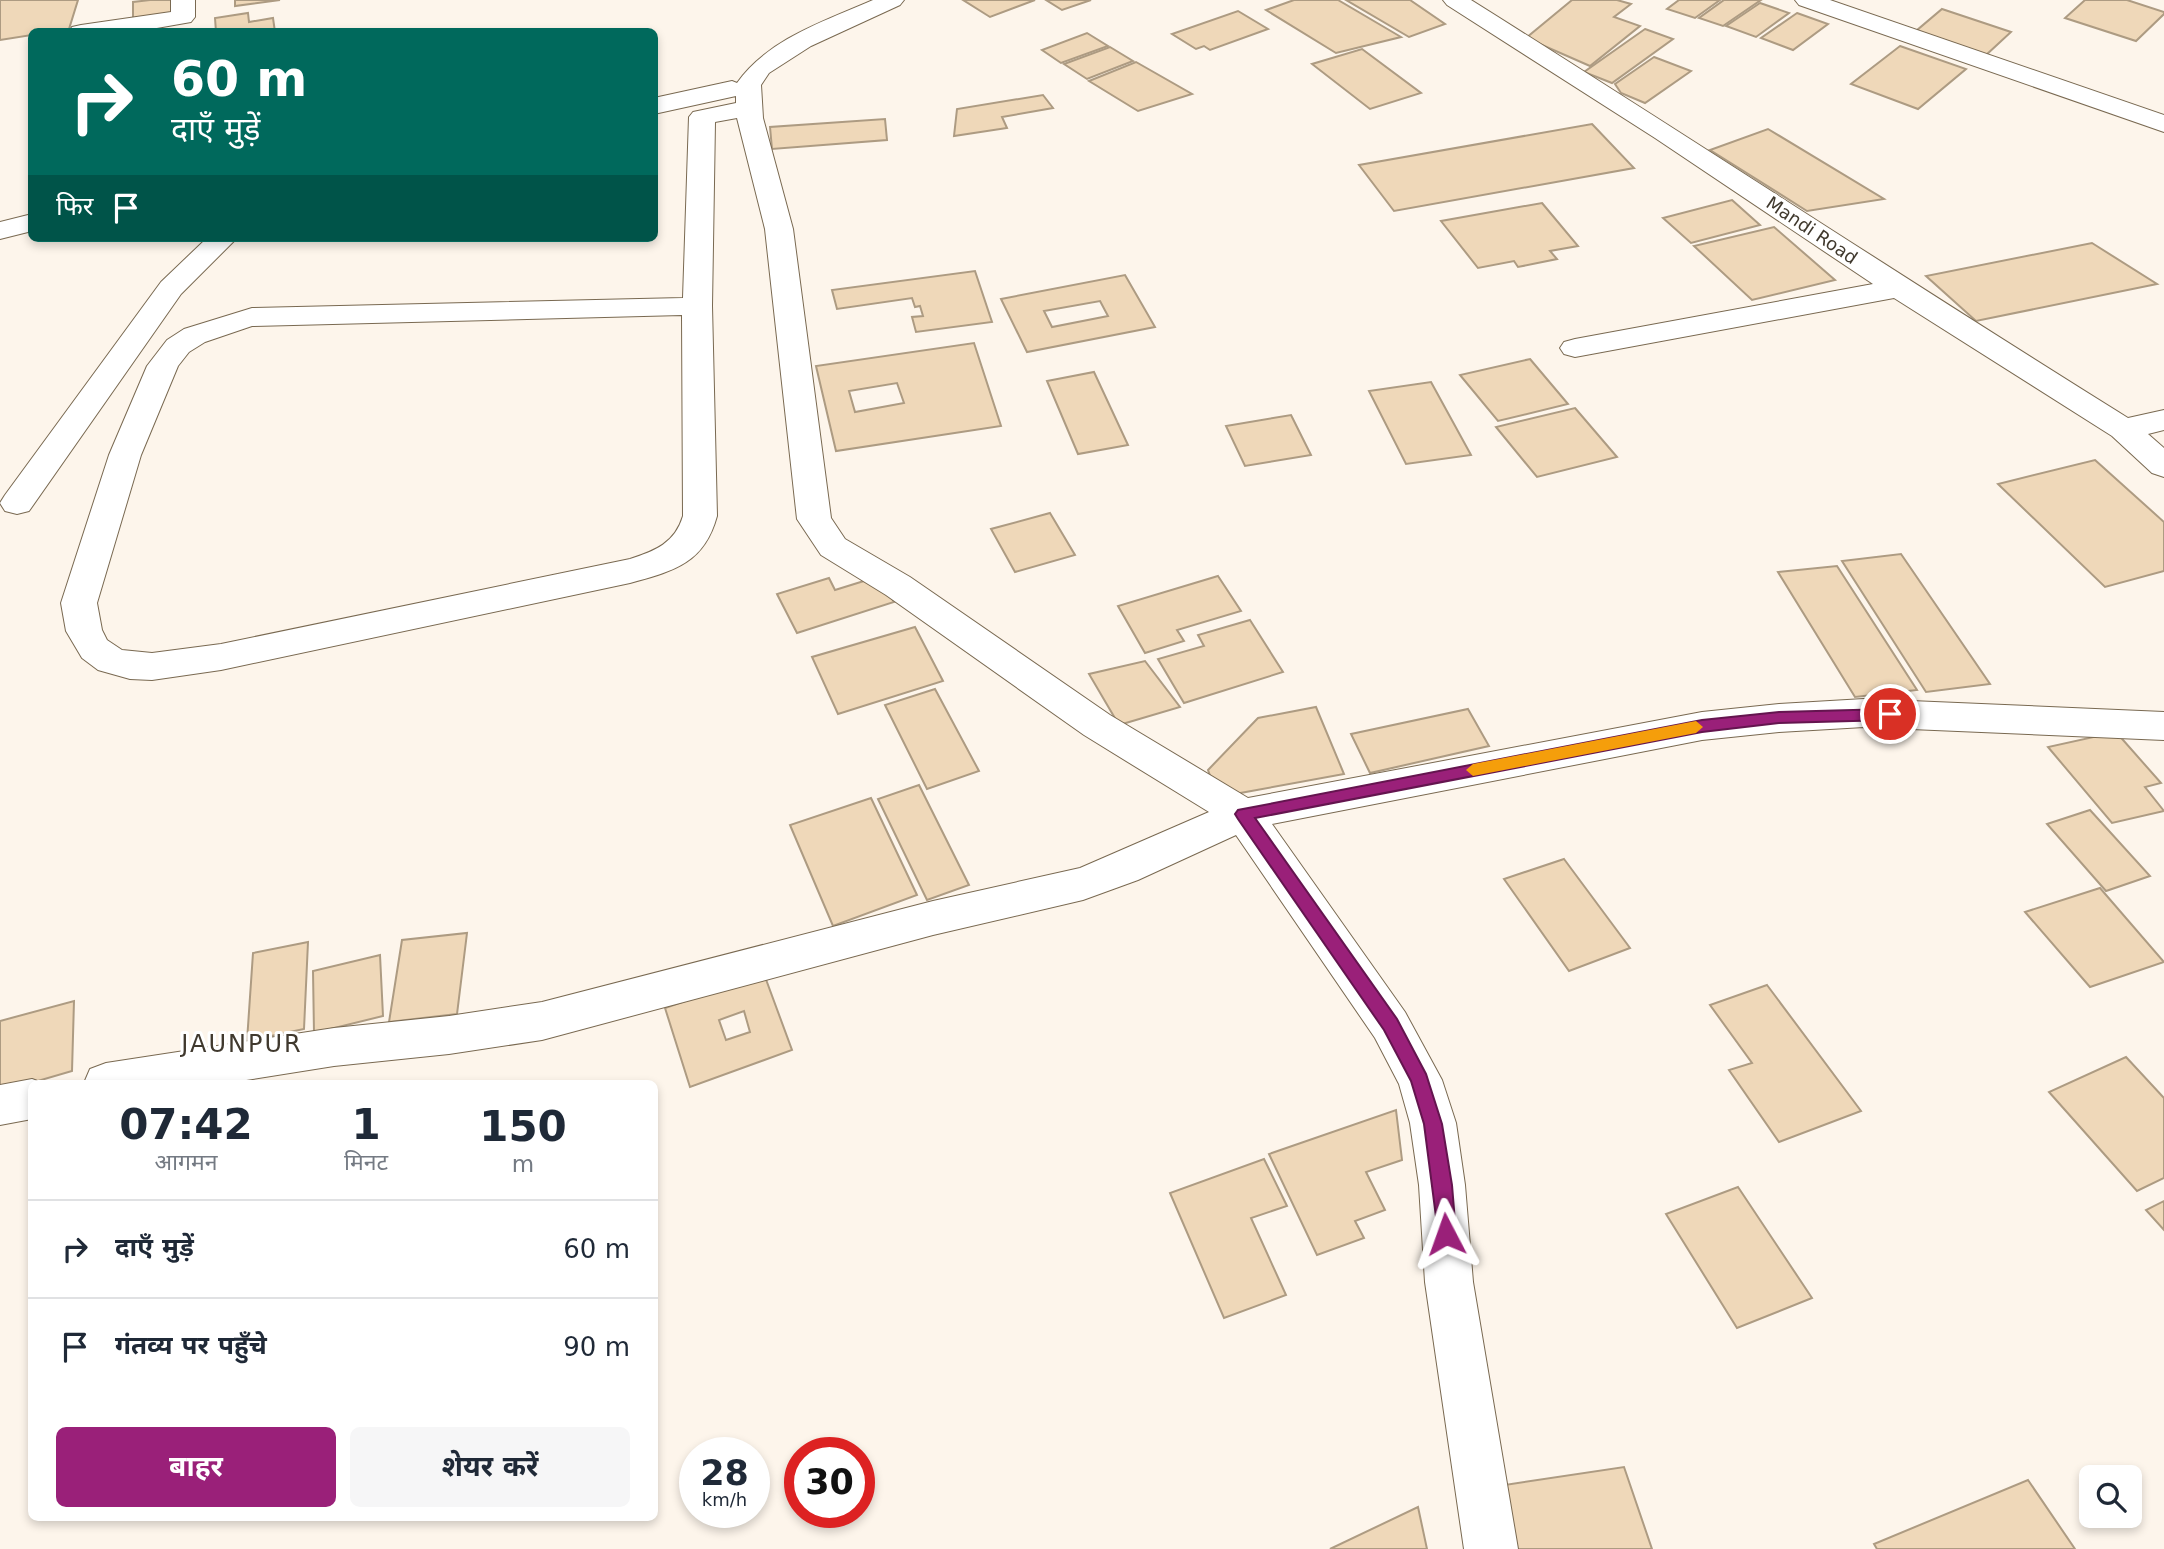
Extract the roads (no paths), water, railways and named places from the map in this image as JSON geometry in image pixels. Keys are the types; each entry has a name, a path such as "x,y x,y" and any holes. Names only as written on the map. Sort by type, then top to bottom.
{"street":[{"path":"79,24 184,17 183,0"},
{"path":"892,0 802,41 760,68 748,96 779,229 814,519 833,547 898,586 1097,725 1243,814 1390,1025 1420,1080 1433,1124 1443,1185 1450,1282 1491,1549"},
{"name":"Mandi Road","path":"1455,0 1664,132 1899,288 2123,429 2164,466"},
{"path":"1807,0 2164,124"},
{"path":"658,106 748,96"},
{"path":"697,306 252,317 228,323 186,340 175,349 154,381 120,461 79,603 80,620 87,638 99,655 123,666 159,666 235,654 630,571 667,560 689,545 697,533 700,516 697,306 702,117 748,96"},
{"path":"0,231 28,223"},
{"path":"17,503 171,288 219,242"},
{"path":"1575,348 1899,288"},
{"path":"2123,429 2164,420"},
{"path":"125,1080 334,1047 449,1035 542,1021 933,918 1083,884 1106,877 1243,814 1702,726 1864,713 2164,726"},
{"path":"0,1105 28,1100"}],"district":[{"name":"JAUNPUR","path":"242,1044"}]}
